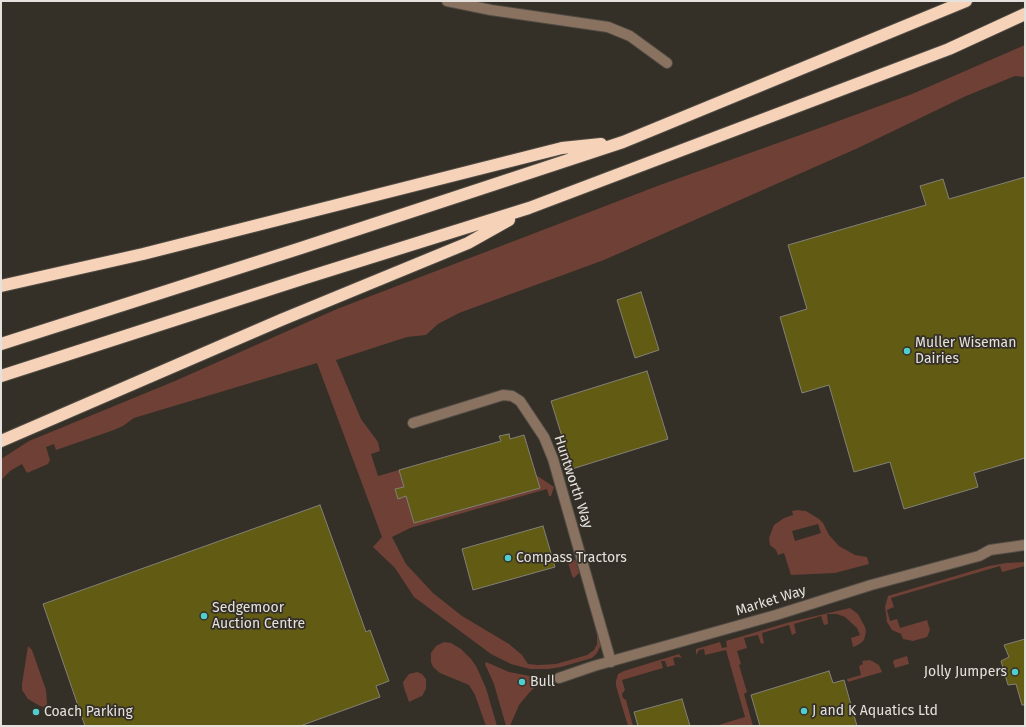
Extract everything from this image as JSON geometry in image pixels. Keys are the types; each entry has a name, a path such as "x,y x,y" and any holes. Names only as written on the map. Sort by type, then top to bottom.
{"highway":[{"path":"1,344 309,246 623,142 966,1"},
{"path":"1,376 529,208 949,49 1025,14"},
{"path":"1,286 151,252 562,148 623,142"},
{"path":"1,441 281,320 468,243 529,208"}],"street":[{"path":"447,1 491,10 608,27 630,36 666,63"},
{"name":"Huntworth Way","path":"413,423 503,395 512,396 520,401 544,437 555,464 612,662"},
{"name":"Market Way","path":"559,678 594,666 776,615 871,585 979,556 990,550 1025,545"},
{"name":"Market Way","path":"990,550 1025,552"}],"shaded area":[{"path":"1025,45 1025,77 1015,76 966,96 858,148 604,260 459,313 438,324 426,335 407,337 336,360 361,419 378,442 380,451 371,454 378,476 399,470 414,523 539,488 536,475 554,487 551,496 549,496 547,489 410,528 392,537 406,564 433,593 462,616 509,644 522,655 528,664 556,664 587,655 594,650 597,644 597,635 601,634 600,647 592,658 561,667 548,669 530,669 511,664 491,654 414,597 395,568 373,547 382,537 317,363 134,418 123,426 114,430 56,450 54,444 46,447 50,460 48,464 27,473 22,464 10,471 1,480 1,459 29,441 175,381 337,309 660,185 912,94"},
{"path":"792,511 806,511 819,519 823,523 829,535 839,546 855,555 867,557 869,564 835,573 791,575 784,553 778,555 776,550 770,545 769,538 774,525 784,518 793,515","holes":["818,524 821,533 795,541 792,531"]},
{"path":"568,557 576,561 579,573 574,578 567,559"},
{"path":"1025,562 1025,566 1002,572 1000,566 891,598 894,607 887,610 890,621 897,619 900,628 927,620 930,630 927,637 913,641 903,639 901,634 892,630 887,622 885,607 888,596 989,566"},
{"path":"850,608 858,614 866,632 864,640 853,647 851,638 860,635 857,628 845,617 837,614 827,614 828,624 824,625 821,616 794,624 796,633 792,635 789,625 762,633 764,643 761,644 758,635 744,638 747,648 737,651 741,664 739,665 747,692 744,694 753,726 715,726 745,717 726,650 705,655 704,649 699,650 696,655 696,649 720,642 722,648 727,647 726,641 790,622"},
{"path":"444,642 451,643 461,649 476,666 486,688 497,726 486,726 475,695 469,685 440,673 433,667 431,662 431,653 436,646"},
{"path":"28,646 32,650 46,690 47,705 44,707 28,699 22,690"},
{"path":"679,654 682,658 673,658 675,665 667,667 665,661 661,661 663,668 622,680 625,690 622,694 623,698 626,700 633,726 628,726 616,686 618,674"},
{"path":"907,656 909,664 895,668 893,662 894,660"},
{"path":"870,660 879,665 882,672 848,682 847,679 861,675 859,666 863,664 862,661"},
{"path":"486,662 509,672 535,677 540,680 519,705 510,726 506,726 494,684 485,664"},
{"path":"417,672 422,674 426,679 426,689 422,696 409,702 403,682 409,674"}],"building":[{"name":"Muller Wiseman Dairies","path":"1025,177 1025,458 974,473 978,487 904,509 890,462 854,472 829,385 802,393 780,317 807,309 788,245 926,205 920,186 943,179 949,199"},
{"path":"641,292 659,350 635,358 617,300"},
{"path":"647,371 668,439 572,469 551,401"},
{"path":"509,434 510,439 524,435 540,488 414,523 406,496 398,499 395,489 404,487 399,470 501,441 499,436"},
{"name":"Sedgemoor Auction Centre","path":"320,505 366,632 370,630 389,681 376,686 380,697 300,726 85,726 43,604"},
{"name":"Compass Tractors","path":"543,526 555,567 473,590 462,549"},
{"name":"Jolly Jumpers","path":"1025,639 1025,705 1022,705 1016,684 1008,685 1001,661 1009,657 1004,645"},
{"name":"J and K Aquatics Ltd","path":"829,671 833,683 844,680 857,726 760,726 751,695"},
{"path":"682,699 690,726 638,726 634,712"}],"place":[{"name":"Muller Wiseman Dairies","path":"907,351"},
{"name":"Compass Tractors","path":"508,558"},
{"name":"Sedgemoor Auction Centre","path":"204,616"},
{"name":"Jolly Jumpers","path":"1015,672"},
{"name":"Bull","path":"522,682"},
{"name":"J and K Aquatics Ltd","path":"804,711"},
{"name":"Coach Parking","path":"36,712"}]}
